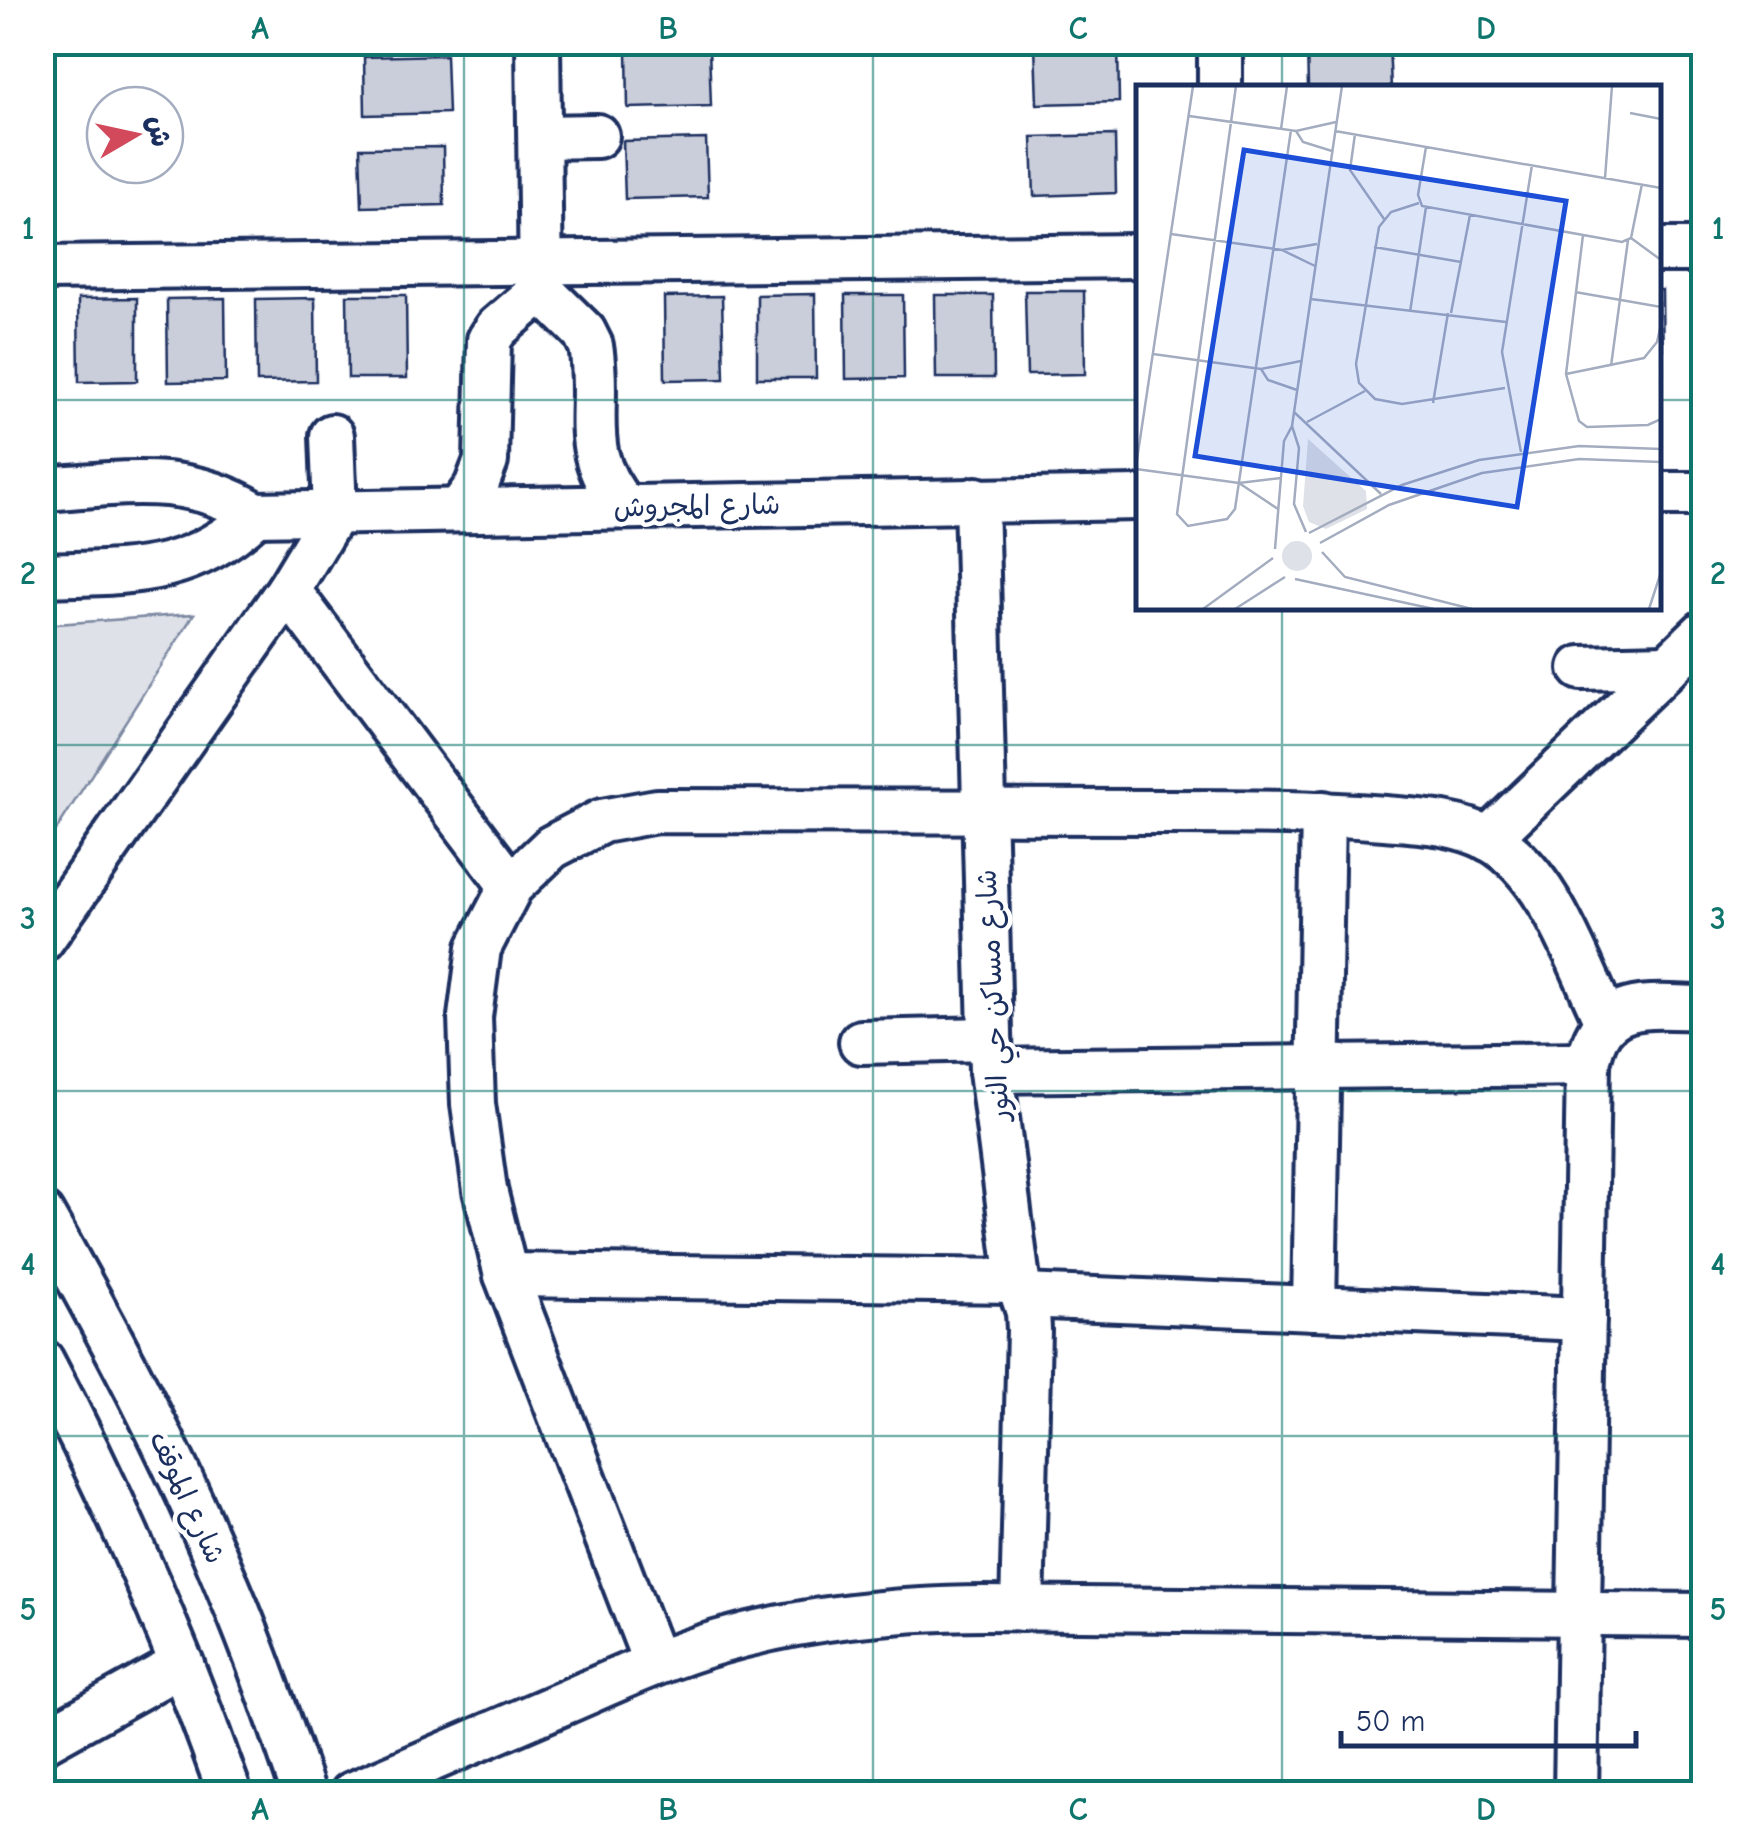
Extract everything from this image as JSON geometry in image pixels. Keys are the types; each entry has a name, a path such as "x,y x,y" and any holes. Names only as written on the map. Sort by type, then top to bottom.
{"street":[{"path":"538,42 541,276 592,346 596,456 606,485 624,506"},
{"path":"1220,42 1220,85"},
{"path":"540,136 597,136"},
{"path":"1661,250 1704,250"},
{"path":"42,268 541,276 1136,256"},
{"path":"459,510 476,487 486,461 489,340 541,276"},
{"path":"42,940 288,590 335,512 332,436"},
{"name":"شارع المجروش","path":"42,489 165,482 217,493 256,514 1136,498"},
{"path":"1661,494 1704,494"},
{"name":"شارع مساكن حي النور","path":"976,499 990,1055 1020,1289 1029,1330 1022,1608"},
{"path":"42,576 168,567 218,546 256,514"},
{"path":"288,590 511,886"},
{"path":"1488,839 1704,632"},
{"path":"1581,668 1668,666"},
{"path":"655,1663 506,1274 485,1190 472,1104 470,1017 479,948 511,886 552,847 602,821 657,811 1323,813 1436,822 1488,839 1531,874 1606,1021"},
{"path":"1314,1308 1323,813"},
{"path":"1576,1794 1588,1064 1592,1040 1606,1021 1626,1009 1704,1008"},
{"path":"861,1042 990,1055 1318,1067 1588,1064"},
{"name":"شارع الموقف","path":"42,1214 131,1376 180,1478 234,1600 304,1794"},
{"path":"506,1274 1020,1289 1314,1308 1584,1318"},
{"path":"42,1362 117,1508 182,1664 230,1794"},
{"path":"352,1794 655,1663 735,1638 850,1615 916,1609 1022,1608 1704,1615"},
{"path":"42,1742 182,1664"}],"shaded area":[{"path":"194,614 43,851 43,625"}],"building":[{"path":"1389,42 1391,85 1308,85 1307,44"},
{"path":"1118,43 1119,102 1037,104 1035,45"},
{"path":"709,47 711,106 628,108 627,49"},
{"path":"446,55 448,113 365,115 364,57"},
{"path":"1115,135 1116,193 1034,196 1032,137"},
{"path":"706,139 708,197 625,199 623,141"},
{"path":"443,147 444,205 362,207 360,148"},
{"path":"1694,287 1704,287 1704,370 1696,370"},
{"path":"1661,290 1662,290 1661,374"},
{"path":"1025,291 1084,291 1085,374 1027,375"},
{"path":"815,294 816,378 757,378 757,295"},
{"path":"347,295 406,295 407,378 348,378"},
{"path":"845,295 903,295 904,378 846,379"},
{"path":"935,295 993,295 994,378 936,378"},
{"path":"722,296 724,379 665,380 664,297"},
{"path":"137,298 137,381 79,382 78,299"},
{"path":"225,298 226,381 168,382 167,299"},
{"path":"315,298 316,381 257,382 256,299"}]}
